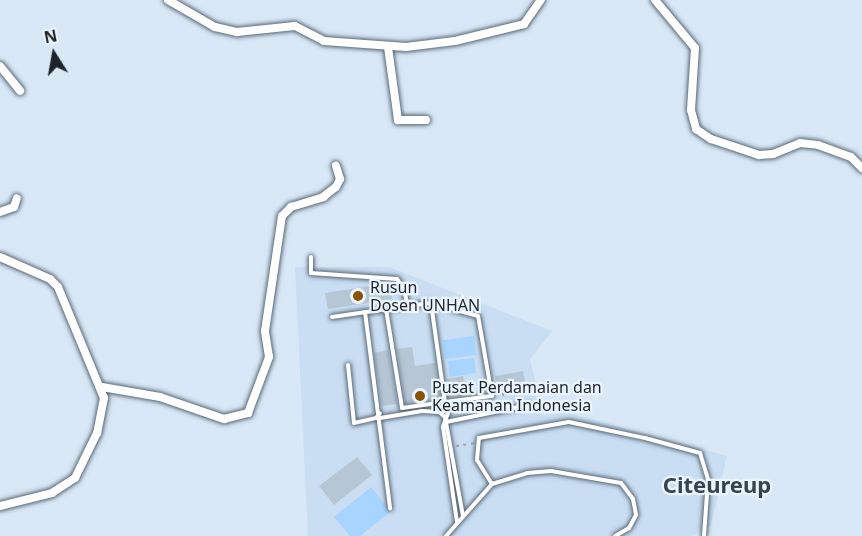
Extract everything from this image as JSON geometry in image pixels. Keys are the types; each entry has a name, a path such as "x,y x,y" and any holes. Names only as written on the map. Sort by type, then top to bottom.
{"street":[{"path":"168,0 215,27 237,32 295,26 317,40 387,47 455,41 524,24 541,0"},
{"path":"655,0 694,48 691,110 696,129 711,139 759,155 773,154 800,143 818,145 851,157 862,168"},
{"path":"387,47 398,120 426,120"},
{"path":"0,66 20,91"},
{"path":"102,387 160,397 224,419 248,413 269,357 265,331 282,216 291,207 323,197 336,187 340,179 336,166"},
{"path":"0,212 14,207 17,198"},
{"path":"0,257 50,279 58,287 102,387 104,407 98,434 75,478 52,493 0,506"}],"lane":[{"path":"311,257 311,273 397,279 404,289 408,308"},
{"path":"431,303 448,413 445,419 458,522"},
{"path":"332,317 386,309 408,308 431,303 478,316 492,396 402,408 386,309"},
{"path":"365,312 380,415 390,508"},
{"path":"348,365 354,423 380,415 422,411 440,412 445,419 452,447 463,516"},
{"path":"445,419 528,405"},
{"path":"492,484 477,460 479,438 569,422 700,453 708,480 704,536"},
{"path":"446,536 492,484 527,473 551,471 614,479 633,500 636,515 629,528 615,536"}],"path":[{"path":"503,393 506,410"},
{"path":"452,447 477,442"}],"shaded area":[{"name":"Pusat Perdamaian dan Keamanan Indonesia","path":"295,267 389,267 552,331 530,359 543,415 565,412 727,456 711,526 691,536 308,536"},
{"path":"474,336 476,355 445,359 443,340"},
{"path":"474,358 476,373 450,377 448,361"},
{"path":"371,487 391,511 360,536 350,536 334,517"}],"building":[{"name":"Rusun Dosen UNHAN","path":"389,283 392,299 328,309 325,293"},
{"path":"412,347 415,366 435,363 440,398 405,403 397,349"},
{"path":"388,350 397,404 382,406 374,353"},
{"path":"523,371 526,387 498,392 495,376"},
{"path":"463,376 466,395 449,397 446,379"},
{"path":"357,457 372,475 334,505 319,486"}],"place":[{"name":"Rusun Dosen UNHAN","path":"358,296"},
{"name":"Pusat Perdamaian dan Keamanan Indonesia","path":"420,396"}],"district":[{"name":"Citeureup","path":"717,485"}]}
